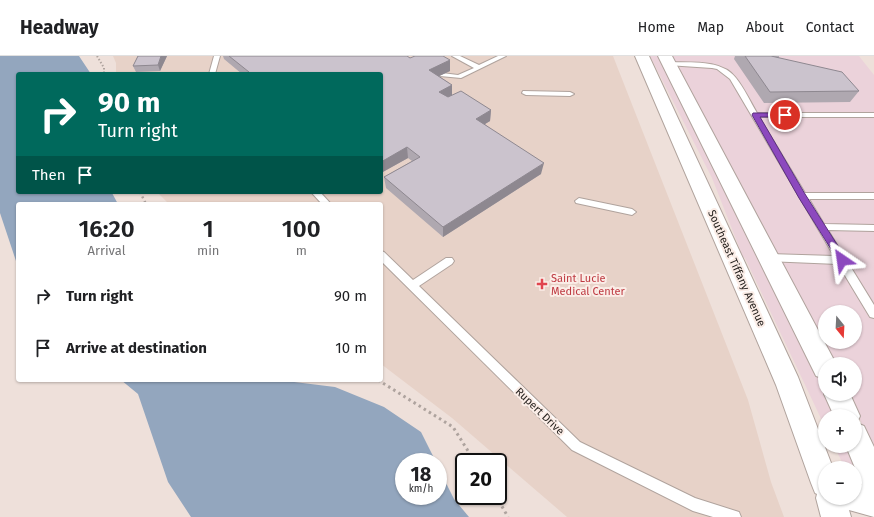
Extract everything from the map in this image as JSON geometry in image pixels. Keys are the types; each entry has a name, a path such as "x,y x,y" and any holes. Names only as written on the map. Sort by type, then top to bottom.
{"street":[{"name":"Southeast Tiffany Avenue","path":"642,56 789,385 818,464"},
{"path":"667,60 819,357"},
{"path":"862,452 874,480"},
{"path":"862,500 874,502"},
{"path":"832,505 836,517"}],"lane":[{"path":"213,72 217,56"},
{"path":"455,56 479,68"},
{"path":"442,74 459,76 503,56"},
{"path":"667,60 712,66 726,72 733,78 802,196 874,314"},
{"path":"526,93 570,94"},
{"path":"755,115 874,115"},
{"path":"317,194 325,202"},
{"path":"802,196 874,196"},
{"path":"579,201 632,212"},
{"path":"822,227 871,228 874,237"},
{"name":"Rupert Drive","path":"383,256 576,446 693,504 734,517"},
{"path":"769,258 842,260"},
{"path":"413,285 449,261"}],"path":[{"path":"98,56 104,68 104,72"},
{"path":"381,382 453,427 469,453"},
{"path":"501,505 508,517"}],"shaded area":[{"name":"Saint Lucie Medical Center","path":"113,56 613,56 748,400 771,482 784,517 567,517 507,465 507,453 493,453 452,418 383,366 383,202 167,202 159,194 383,194 383,72 116,72 116,63"},
{"path":"650,56 659,56 818,374 818,401 828,401 832,409 818,409 818,412 745,258 743,257 712,178"},
{"path":"671,56 859,56 874,75 874,452 862,424 862,409 855,409 852,401 862,401 862,357 830,357 826,349 862,349 862,305 818,305 818,334"},
{"path":"838,453 850,453 853,461 842,461"}],"water":[{"path":"0,56 79,56 90,72 16,72 16,194 113,194 117,202 16,202 16,261 0,213"},
{"path":"123,382 294,382 335,387 384,407 421,432 432,453 395,453 395,505 447,505 447,485 455,500 455,505 459,505 469,517 191,517 168,482 138,394"}],"building":[{"path":"138,56 161,56 158,65 133,66"},
{"path":"229,56 407,56 410,58 415,56 443,56 450,60 429,70 452,85 439,92 448,97 461,91 491,110 476,119 544,163 443,227 384,177 420,157 407,147 383,161 383,72 249,72"},
{"path":"745,56 771,56 842,72 859,91 770,92"}],"place":[{"name":"Saint Lucie Medical Center","path":"542,284"}],"route":[{"path":"785,115 755,115 802,196 842,260"}]}
